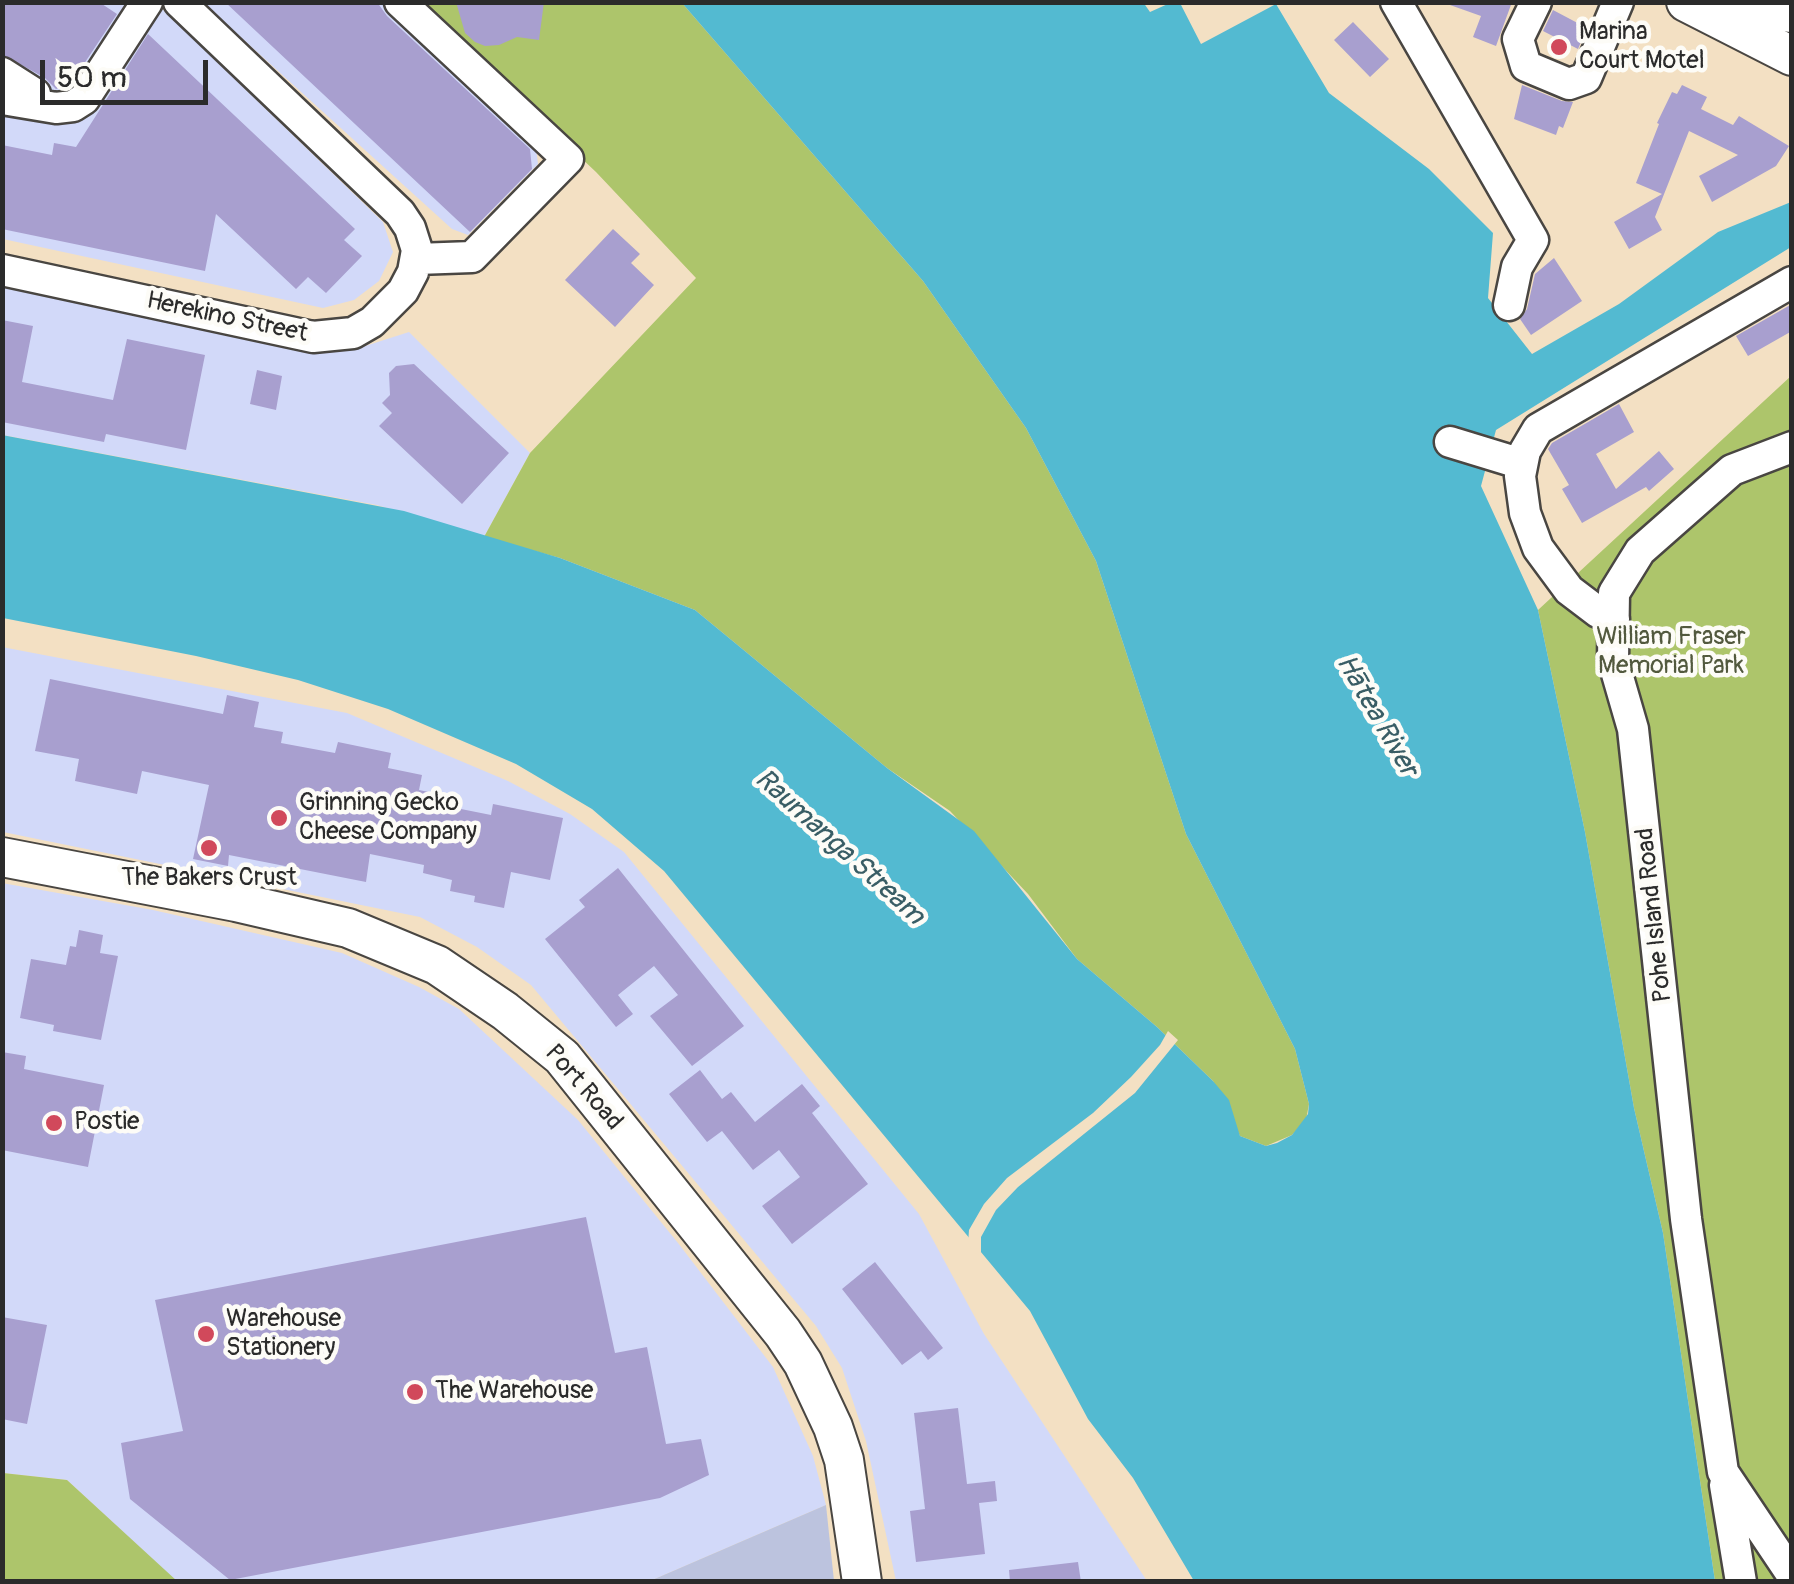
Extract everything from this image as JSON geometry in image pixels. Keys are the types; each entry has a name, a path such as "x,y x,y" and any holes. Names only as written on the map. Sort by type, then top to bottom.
{"main road":[{"path":"1687,3 1792,56"},
{"name":"Port Road","path":"2,857 348,928 437,964 562,1057 783,1333 802,1363 833,1427 844,1460 862,1582"}],"street":[{"path":"2,99 73,106 84,99 147,2"},
{"path":"180,2 400,213 416,241 416,258 472,258 568,159 400,2"},
{"path":"1396,2 1533,240 1517,267 1508,304"},
{"path":"1536,2 1518,40 1526,66 1568,84 1586,78 1618,2"},
{"path":"1687,3 1792,17"},
{"path":"2,73 35,94 37,104"},
{"name":"Herekino Street","path":"2,270 313,338 352,333 372,322 403,291 416,258"},
{"path":"1614,619 1568,590 1538,548 1525,512 1520,476 1524,452 1538,428 1792,282"},
{"path":"1450,442 1522,464"},
{"name":"Pohe Island Road","path":"1741,1582 1686,1219 1635,748 1613,660 1614,592 1640,551 1732,470 1792,447"},
{"name":"Pohe Island Road","path":"1722,1472 1792,1574"}],"shaded area":[{"path":"155,2 383,222 393,252 379,281 354,300 323,308 3,239 3,3"},
{"path":"203,3 388,3 536,148 538,164 468,235 452,229"},
{"path":"2,272 274,335 359,348 409,332 530,453 484,537 377,505 3,435"},
{"path":"2,647 347,713 508,781 570,814 624,852 919,1214 984,1334 1147,1581 896,1581 866,1441 842,1368 816,1326 531,985 477,947 420,917 3,832"},
{"path":"2,883 153,910 342,953 459,1009 578,1120 773,1367 813,1456 826,1505 650,1581 177,1582 67,1480 3,1473"},
{"path":"826,1505 834,1581 650,1581"}],"green space":[{"path":"416,3 682,3 923,281 1026,428 1096,561 1186,834 1295,1049 1309,1104 1306,1120 1292,1135 1266,1146 1240,1136 1213,1081 1077,959 1028,894 950,811 887,768 695,610 560,558 484,537 530,453 696,278 596,172"},
{"name":"William Fraser Memorial Park","path":"1791,376 1791,1581 1715,1581 1663,1233 1634,1108 1585,832 1538,610"},
{"path":"3,1473 67,1480 177,1581 3,1581"}],"water":[{"path":"1143,2 1150,12 1180,3 1201,44 1276,4 1329,93 1429,169 1493,233 1488,298 1532,354 1619,304 1718,232 1791,202 1791,247 1496,430 1481,486 1538,610 1585,832 1634,1108 1663,1233 1715,1581 1194,1581 1133,1478 1088,1419 1030,1311 664,871 592,809 516,764 388,709 298,680 3,618 2,435 404,511 560,558 695,610 887,768 974,831 1077,959 1213,1081 1229,1100 1240,1136 1266,1146 1292,1135 1308,1114 1309,1104 1295,1049 1186,834 1096,561 1026,428 923,281 682,3"}],"pier":[{"path":"1168,1031 1178,1040 1135,1093 1018,1187 996,1210 981,1237 981,1259 968,1244 969,1230 984,1204 1007,1178 1093,1113 1131,1077"}],"building":[{"path":"2,2 99,2 117,14 70,85 56,89 45,78 2,54"},
{"path":"225,2 377,2 387,16 530,149 532,169 470,232"},
{"path":"456,2 544,2 539,40 517,37 485,46 475,42 465,33"},
{"path":"1450,2 1512,2 1496,46 1473,37 1481,16"},
{"path":"1553,10 1587,28 1578,49 1543,31"},
{"path":"1353,22 1389,59 1370,77 1334,40"},
{"path":"148,34 355,229 344,240 362,256 326,293 308,277 296,289 216,214 205,271 2,229 2,145 52,155 54,143 76,147"},
{"path":"1522,85 1573,102 1563,128 1559,126 1556,135 1514,119"},
{"path":"1682,85 1707,97 1701,109 1733,125 1739,116 1789,146 1776,166 1712,202 1699,176 1738,155 1689,131 1655,217 1662,230 1629,249 1614,222 1662,194 1636,183 1657,123 1672,92 1677,94"},
{"path":"613,229 640,254 631,263 654,285 615,327 565,280"},
{"path":"1554,258 1582,301 1531,335 1520,319 1527,309 1535,274"},
{"path":"1792,304 1792,331 1748,356 1736,336"},
{"path":"2,320 33,326 22,382 113,400 127,339 205,355 186,450 106,434 104,442 2,422"},
{"path":"414,364 509,453 462,504 379,426 392,413 382,403 390,395 389,373 396,366"},
{"path":"257,370 282,376 276,410 250,404"},
{"path":"1619,404 1634,432 1596,454 1616,489 1659,451 1674,469 1649,491 1646,487 1582,523 1562,489 1569,485 1548,449"},
{"path":"50,679 223,714 227,695 259,702 254,727 283,732 281,743 335,753 338,742 391,753 388,768 422,775 419,790 458,798 456,808 491,815 493,804 563,818 550,880 511,872 504,908 474,902 475,896 450,891 452,880 423,873 424,865 370,854 366,882 229,855 228,866 193,859 209,785 142,771 137,794 75,781 79,759 35,751"},
{"path":"618,868 744,1026 692,1066 650,1016 678,995 654,966 618,995 633,1014 616,1027 545,939 585,907 579,900"},
{"path":"79,930 103,935 100,953 118,956 101,1040 53,1031 54,1025 20,1018 31,959 66,965 70,946 76,947"},
{"path":"2,1052 26,1056 24,1069 104,1085 88,1167 2,1150"},
{"path":"700,1070 722,1099 731,1092 755,1122 802,1084 820,1106 812,1113 868,1184 792,1244 762,1206 800,1177 779,1150 753,1170 722,1131 707,1142 669,1094"},
{"name":"The Warehouse","path":"586,1217 615,1353 647,1347 666,1444 701,1439 709,1475 660,1498 230,1580 130,1499 121,1443 183,1431 155,1300"},
{"path":"875,1262 943,1348 928,1360 921,1351 902,1365 842,1289"},
{"path":"2,1317 47,1325 27,1424 2,1419"},
{"path":"958,1408 967,1484 995,1481 997,1501 979,1503 985,1554 916,1562 910,1511 925,1509 914,1413"},
{"path":"1078,1562 1081,1582 1010,1582 1009,1570"}],"place":[{"name":"Marina Court Motel","path":"1559,47"},
{"name":"Grinning Gecko Cheese Company","path":"279,818"},
{"name":"The Bakers Crust","path":"209,848"},
{"name":"Postie","path":"54,1123"},
{"name":"Warehouse Stationery","path":"206,1334"},
{"name":"The Warehouse","path":"415,1392"}],"water label":[{"name":"Hātea River","path":"1376,716"},
{"name":"Raumanga Stream","path":"839,848"}]}
